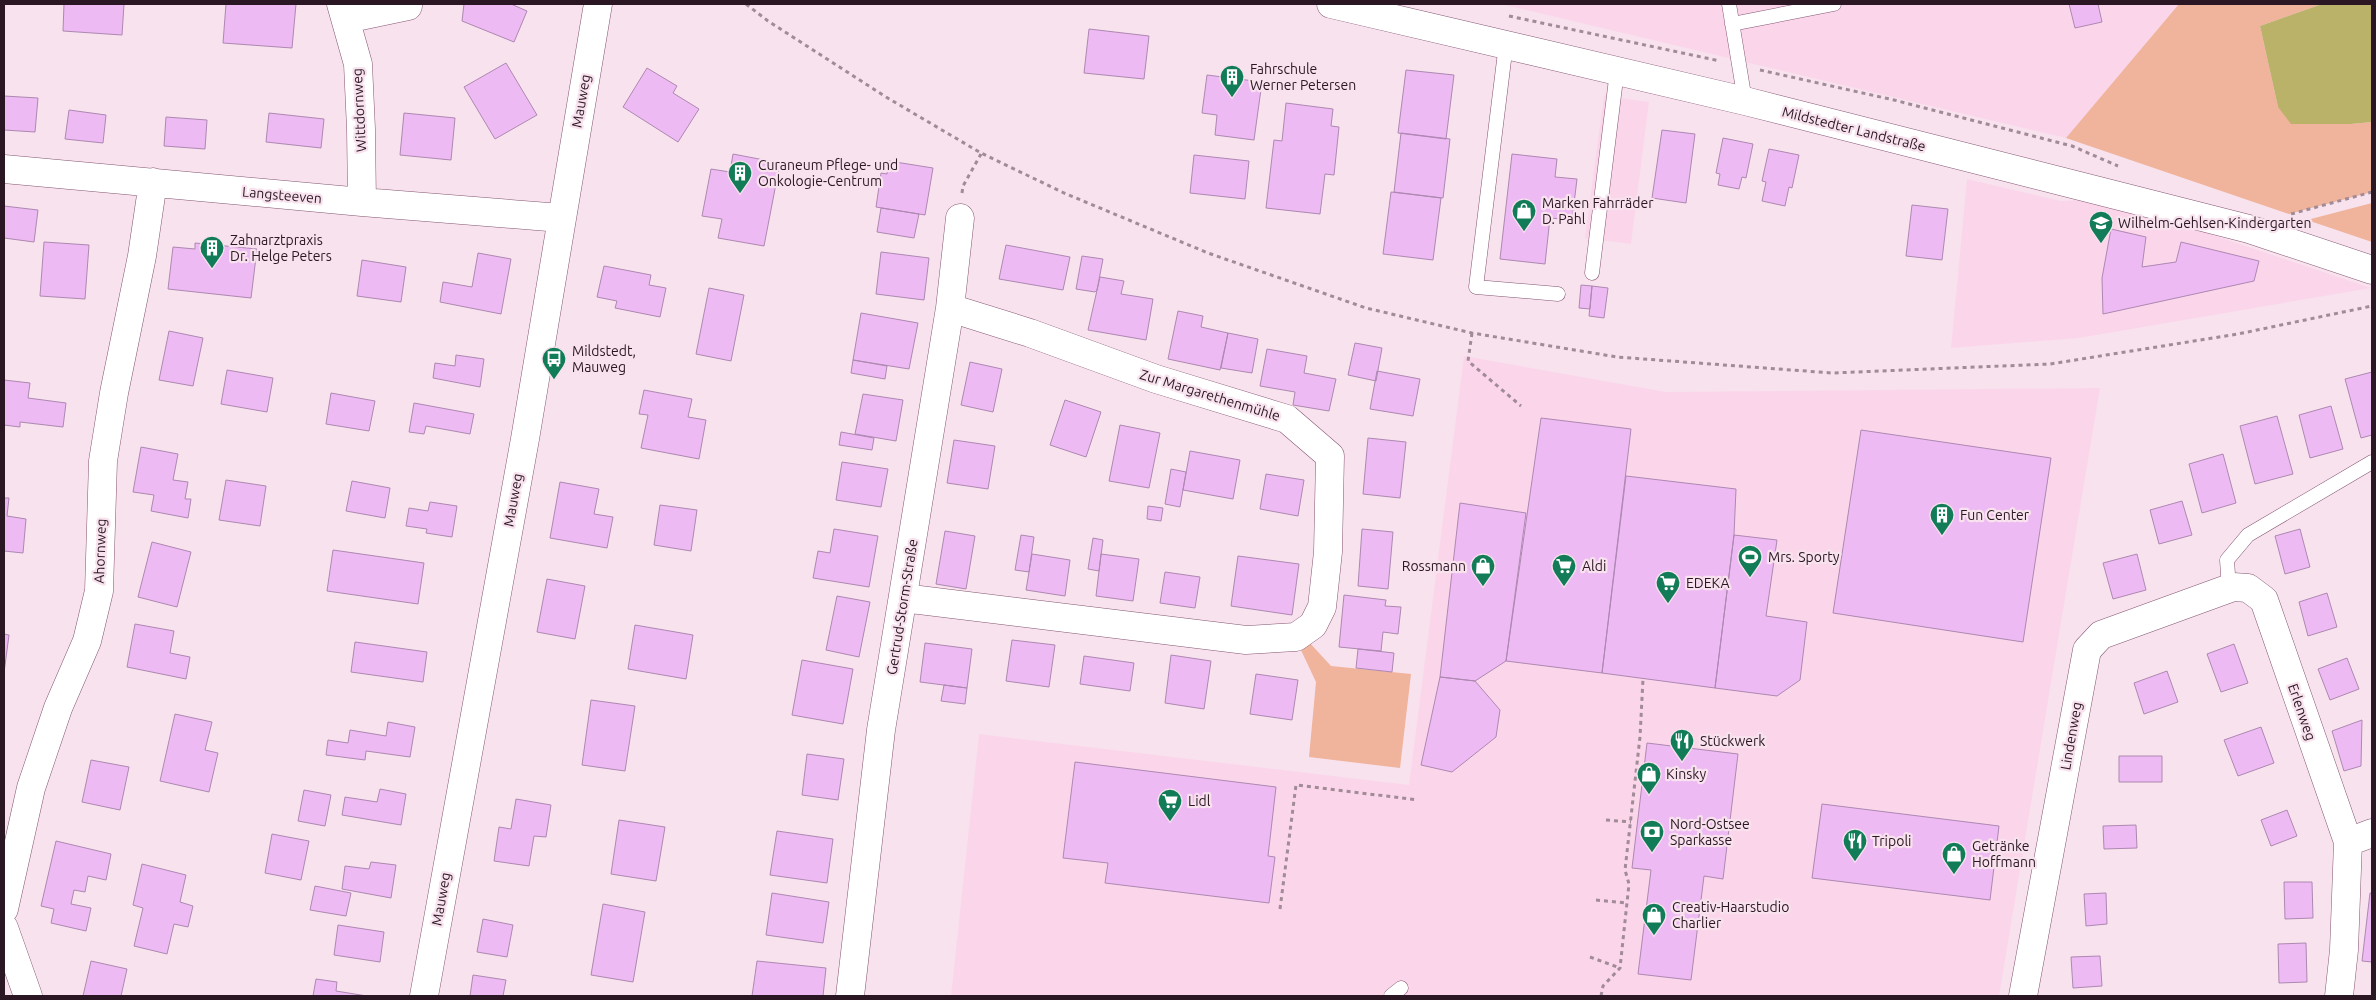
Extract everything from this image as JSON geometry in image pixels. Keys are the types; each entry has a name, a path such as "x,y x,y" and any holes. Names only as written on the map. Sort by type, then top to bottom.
{"street":[{"name":"Mauweg","path":"424,996 525,439 560,218 598,4"},
{"name":"Mildstedter Landstraße","path":"1330,4 1745,101 2249,229 2372,270"},
{"name":"Wittdornweg","path":"362,202 358,64 343,11 408,6"},
{"name":"Langsteeven","path":"4,169 560,218"},
{"name":"Ahornweg","path":"4,908 31,788 58,708 87,641 99,591 103,461 114,393 142,256 153,182"},
{"name":"Gertrud-Storm-Straße","path":"850,996 882,730 950,308 960,218"},
{"name":"Zur Margarethenmühle","path":"904,598 1246,640 1296,637 1313,625 1322,607 1328,552 1330,456 1287,419 1156,379 1030,333 950,308"},
{"name":"Erlenweg","path":"2239,588 2264,600 2360,838 2339,996"},
{"name":"Lindenweg","path":"2023,996 2087,650 2101,635 2239,588"},
{"path":"4,928 28,996"}],"lane":[{"path":"1729,4 1745,101"},
{"path":"1732,24 1834,4"},
{"path":"1506,44 1476,287 1558,294"},
{"path":"1592,273 1618,71"},
{"path":"2239,588 2227,560 2248,535 2372,462"}],"path":[{"path":"1500,14 1894,100 2072,146 2120,167"},
{"path":"960,218 963,186 981,153"},
{"path":"2287,220 2289,214 2372,192"},
{"path":"1472,333 1468,361 1520,406"},
{"path":"1601,996 1603,986 1620,968 1629,884 1625,870 1643,680"},
{"path":"1280,909 1296,785 1418,800"},
{"path":"1606,820 1631,822"},
{"path":"1596,900 1628,903"},
{"path":"1590,957 1620,968"}],"shaded area":[{"path":"1501,4 2179,4 2066,138"},
{"path":"2179,4 2322,4 2260,26 2278,107 2351,124 2372,122 2372,192 2289,214 2066,138"},
{"path":"2322,4 2372,4 2372,122 2291,124 2278,107 2260,26"},
{"path":"1604,96 1649,102 1631,244 1585,238"},
{"name":"Wilhelm-Gehlsen-Kindergarten","path":"1967,179 2061,201 2105,199 2371,288 2079,338 1951,348"},
{"path":"2372,203 2372,242 2307,220"},
{"path":"1464,356 1666,392 2100,388 1999,996 951,996 979,734 1409,785"},
{"path":"1308,641 1331,666 1411,674 1400,768 1309,757 1316,682 1300,648"}],"building":[{"path":"64,4 124,4 122,35 63,31"},
{"path":"226,4 296,4 292,48 223,43"},
{"path":"464,4 511,4 527,11 514,42 462,21"},
{"path":"2069,4 2098,4 2102,22 2075,28"},
{"path":"1089,29 1149,36 1144,79 1084,73"},
{"path":"506,63 537,115 495,139 464,87"},
{"path":"647,68 677,86 673,93 699,109 678,142 623,107"},
{"path":"1406,70 1454,75 1446,139 1398,133"},
{"name":"Fahrschule Werner Petersen","path":"1207,75 1262,82 1254,140 1215,135 1217,115 1202,113"},
{"path":"4,96 38,98 35,132 4,130"},
{"path":"1286,103 1333,109 1331,126 1339,127 1334,175 1325,174 1320,214 1266,208 1274,140 1282,141"},
{"path":"69,110 106,115 103,143 65,139"},
{"path":"269,113 324,119 321,148 266,142"},
{"path":"404,113 455,118 451,160 400,155"},
{"path":"166,117 207,120 205,149 164,146"},
{"path":"1662,130 1695,134 1686,203 1652,198"},
{"path":"1401,133 1450,139 1443,198 1394,192"},
{"path":"1723,138 1753,144 1746,178 1742,177 1739,189 1718,185 1720,174 1716,173"},
{"path":"1769,149 1799,155 1792,188 1789,187 1785,206 1762,201 1766,182 1762,181"},
{"name":"Curaneum Pflege- und Onkologie-Centrum","path":"733,154 780,163 764,246 718,238 722,219 702,216 711,169 730,172"},
{"path":"1512,154 1557,159 1555,177 1577,179 1572,220 1550,218 1545,264 1500,259"},
{"path":"1194,155 1249,161 1245,199 1190,193"},
{"path":"889,161 933,168 925,215 876,207 881,173 887,174"},
{"path":"1391,192 1441,198 1433,260 1383,254"},
{"path":"1912,205 1948,209 1942,260 1906,256"},
{"path":"4,206 38,210 34,242 4,238"},
{"path":"881,208 919,214 914,238 877,232"},
{"path":"2111,229 2146,237 2142,267 2176,262 2181,242 2259,261 2254,281 2103,314 2102,278"},
{"path":"44,242 89,245 85,299 40,296"},
{"name":"Zahnarztpraxis Dr. Helge Peters","path":"195,243 257,249 251,298 168,289 173,247 195,249"},
{"path":"1006,245 1070,257 1063,290 999,279"},
{"path":"881,252 929,258 924,300 876,294"},
{"path":"478,253 511,259 501,314 440,302 443,282 472,287"},
{"path":"1082,256 1103,259 1095,292 1076,289"},
{"path":"362,260 406,267 401,302 357,296"},
{"path":"604,266 651,275 649,285 666,288 660,317 615,308 617,301 597,297"},
{"path":"1100,277 1124,281 1121,294 1153,299 1146,340 1088,330"},
{"path":"1581,285 1592,286 1590,309 1579,308"},
{"path":"1592,286 1608,288 1604,318 1589,316"},
{"path":"709,288 744,295 731,361 696,354"},
{"path":"1178,311 1203,316 1201,327 1228,333 1220,370 1168,359"},
{"path":"861,313 918,323 909,369 853,360"},
{"path":"169,331 203,338 193,386 159,380"},
{"path":"1228,333 1258,339 1252,373 1221,368"},
{"path":"1355,343 1382,348 1376,381 1348,375"},
{"path":"1267,349 1307,356 1304,373 1336,379 1329,411 1293,405 1295,392 1260,386"},
{"path":"456,355 484,359 480,387 433,378 435,363 455,366"},
{"path":"853,360 887,366 885,379 851,373"},
{"path":"970,362 1002,369 993,412 961,405"},
{"path":"227,370 273,378 267,412 221,404"},
{"path":"1377,371 1420,379 1413,416 1370,409"},
{"path":"2372,372 2372,435 2361,438 2345,379"},
{"path":"4,380 30,383 28,398 66,403 63,427 20,422 20,427 4,425"},
{"path":"644,390 692,399 688,417 706,420 699,459 641,448 648,415 639,414"},
{"path":"331,393 375,401 369,431 326,424"},
{"path":"863,394 903,400 896,441 855,434"},
{"path":"1065,400 1101,412 1086,457 1050,445"},
{"path":"414,403 474,414 470,434 426,426 424,434 409,432"},
{"path":"2331,406 2343,449 2310,458 2299,415"},
{"path":"2277,416 2293,474 2255,484 2240,426"},
{"name":"Aldi","path":"1541,418 1631,429 1602,673 1506,661"},
{"path":"1120,425 1160,433 1149,488 1109,481"},
{"name":"Fun Center","path":"1861,430 2051,458 2023,642 1833,613"},
{"path":"841,432 874,438 872,450 839,445"},
{"path":"1368,438 1406,442 1400,498 1363,494"},
{"path":"954,440 995,446 988,489 947,483"},
{"path":"141,447 178,454 173,480 188,482 185,499 191,499 188,518 151,511 154,495 133,492"},
{"path":"1190,451 1240,460 1233,499 1183,490"},
{"path":"2223,454 2236,503 2202,513 2189,464"},
{"path":"842,462 888,469 881,507 836,500"},
{"path":"1171,469 1186,472 1180,507 1165,504"},
{"path":"1266,474 1304,480 1298,516 1260,509"},
{"name":"EDEKA","path":"1626,476 1736,489 1734,535 1715,688 1602,673"},
{"path":"226,480 266,486 260,526 219,520"},
{"path":"352,481 390,488 385,518 346,511"},
{"path":"560,482 599,489 594,514 613,517 607,548 550,538"},
{"path":"4,498 9,498 7,516 26,519 23,553 4,551"},
{"path":"2182,501 2192,535 2159,544 2150,510"},
{"path":"430,502 457,506 452,537 426,533 427,529 406,526 409,508 428,511"},
{"name":"Rossmann","path":"1460,503 1526,513 1506,661 1475,681 1440,677"},
{"path":"660,505 697,510 691,551 654,545"},
{"path":"1148,506 1163,508 1161,521 1147,519"},
{"path":"834,529 878,536 869,587 813,578 818,551 830,553"},
{"path":"1362,529 1393,532 1388,589 1358,586"},
{"path":"2300,529 2310,567 2285,574 2275,536"},
{"path":"945,531 975,536 966,589 936,584"},
{"path":"1021,535 1034,537 1029,572 1015,570"},
{"name":"Mrs. Sporty","path":"1734,535 1777,540 1766,616 1807,622 1800,680 1777,696 1715,688"},
{"path":"1093,538 1103,540 1099,571 1088,569"},
{"path":"152,542 191,552 177,607 138,597"},
{"path":"333,550 424,563 418,604 327,591"},
{"path":"1032,554 1070,560 1065,596 1026,590"},
{"path":"1101,554 1139,559 1133,601 1096,596"},
{"path":"2137,554 2146,590 2113,599 2103,563"},
{"path":"1238,556 1299,564 1292,615 1231,606"},
{"path":"1165,572 1200,577 1195,608 1160,603"},
{"path":"547,579 585,586 575,639 537,632"},
{"path":"2327,593 2337,627 2308,636 2299,602"},
{"path":"1344,595 1386,600 1385,606 1401,607 1398,634 1383,632 1381,651 1339,647"},
{"path":"837,596 870,602 859,657 826,650"},
{"path":"135,624 174,631 170,653 190,657 186,679 127,667"},
{"path":"635,625 693,635 686,679 628,669"},
{"path":"4,634 9,635 4,673"},
{"path":"1012,640 1055,645 1049,687 1006,681"},
{"path":"355,642 427,652 423,682 351,672"},
{"path":"925,643 972,649 967,688 920,682"},
{"path":"2234,644 2248,683 2221,692 2207,654"},
{"path":"1358,649 1394,653 1392,672 1356,668"},
{"path":"1171,655 1211,661 1204,709 1165,703"},
{"path":"1084,656 1134,663 1130,691 1080,684"},
{"path":"2347,658 2359,689 2330,700 2318,669"},
{"path":"802,660 853,669 843,724 792,715"},
{"path":"2167,671 2178,702 2144,714 2134,683"},
{"path":"1256,674 1298,680 1292,720 1250,714"},
{"path":"1440,677 1475,681 1500,710 1496,737 1452,772 1421,765"},
{"path":"944,685 967,688 965,704 941,701"},
{"path":"591,700 635,706 625,771 582,765"},
{"path":"175,714 212,722 205,750 218,753 209,792 160,781"},
{"path":"2362,720 2361,766 2344,771 2332,731"},
{"path":"388,722 415,727 410,757 366,751 365,760 326,755 328,740 348,743 350,730 386,736"},
{"path":"2261,727 2274,763 2238,776 2224,740"},
{"path":"1647,743 1738,754 1723,879 1704,876 1691,980 1638,974 1651,870 1632,868"},
{"path":"807,754 844,759 838,800 802,795"},
{"path":"2119,756 2162,756 2162,782 2119,782"},
{"path":"91,760 129,767 120,810 82,802"},
{"name":"Lidl","path":"1075,762 1276,787 1268,856 1275,857 1269,903 1105,883 1108,863 1063,858"},
{"path":"380,789 406,794 401,825 342,815 345,797 377,802"},
{"path":"304,790 331,795 325,826 298,821"},
{"path":"516,799 551,805 546,837 534,836 529,866 494,861 499,827 511,829"},
{"path":"1822,804 1999,826 1990,900 1812,878"},
{"path":"2287,810 2297,836 2271,846 2261,820"},
{"path":"619,820 665,827 656,881 611,874"},
{"path":"2136,825 2137,848 2104,849 2103,826"},
{"path":"777,831 833,839 827,883 770,875"},
{"path":"272,834 309,841 301,880 265,873"},
{"path":"56,841 111,854 106,880 88,876 85,892 74,890 71,904 91,908 86,931 51,923 54,909 41,906"},
{"path":"371,862 396,865 391,898 342,889 345,866 369,869"},
{"path":"142,864 186,875 180,902 193,906 188,927 174,924 167,954 134,946 143,908 133,905"},
{"path":"2284,882 2312,882 2313,918 2285,919"},
{"path":"315,886 351,893 346,916 310,910"},
{"path":"772,893 829,902 823,943 766,935"},
{"path":"2106,893 2107,924 2086,926 2084,894"},
{"path":"2370,893 2372,893 2372,962 2362,961"},
{"path":"603,904 645,912 633,982 591,975"},
{"path":"483,919 513,925 507,957 477,952"},
{"path":"338,925 384,932 380,962 334,955"},
{"path":"2306,943 2307,982 2279,983 2278,944"},
{"path":"2100,956 2102,986 2073,988 2071,957"},
{"path":"91,961 127,969 121,996 83,996"},
{"path":"757,961 826,968 823,996 752,996"},
{"path":"473,975 506,980 503,996 470,996"},
{"path":"316,979 337,982 336,991 367,996 313,996"}],"place":[{"name":"Fahrschule Werner Petersen","path":"1232,98"},
{"name":"Curaneum Pflege- und Onkologie-Centrum","path":"740,194"},
{"name":"Marken Fahrräder D. Pahl","path":"1524,232"},
{"name":"Wilhelm-Gehlsen-Kindergarten","path":"2101,244"},
{"name":"Zahnarztpraxis Dr. Helge Peters","path":"212,269"},
{"name":"Mildstedt, Mauweg","path":"554,380"},
{"name":"Fun Center","path":"1942,536"},
{"name":"Mrs. Sporty","path":"1750,578"},
{"name":"Rossmann","path":"1483,587"},
{"name":"Aldi","path":"1564,587"},
{"name":"EDEKA","path":"1668,604"},
{"name":"Stückwerk","path":"1682,762"},
{"name":"Kinsky","path":"1649,795"},
{"name":"Lidl","path":"1170,822"},
{"name":"Nord-Ostsee Sparkasse","path":"1652,853"},
{"name":"Tripoli","path":"1855,862"},
{"name":"Getränke Hoffmann","path":"1954,875"},
{"name":"Creativ-Haarstudio Charlier","path":"1654,936"}]}
